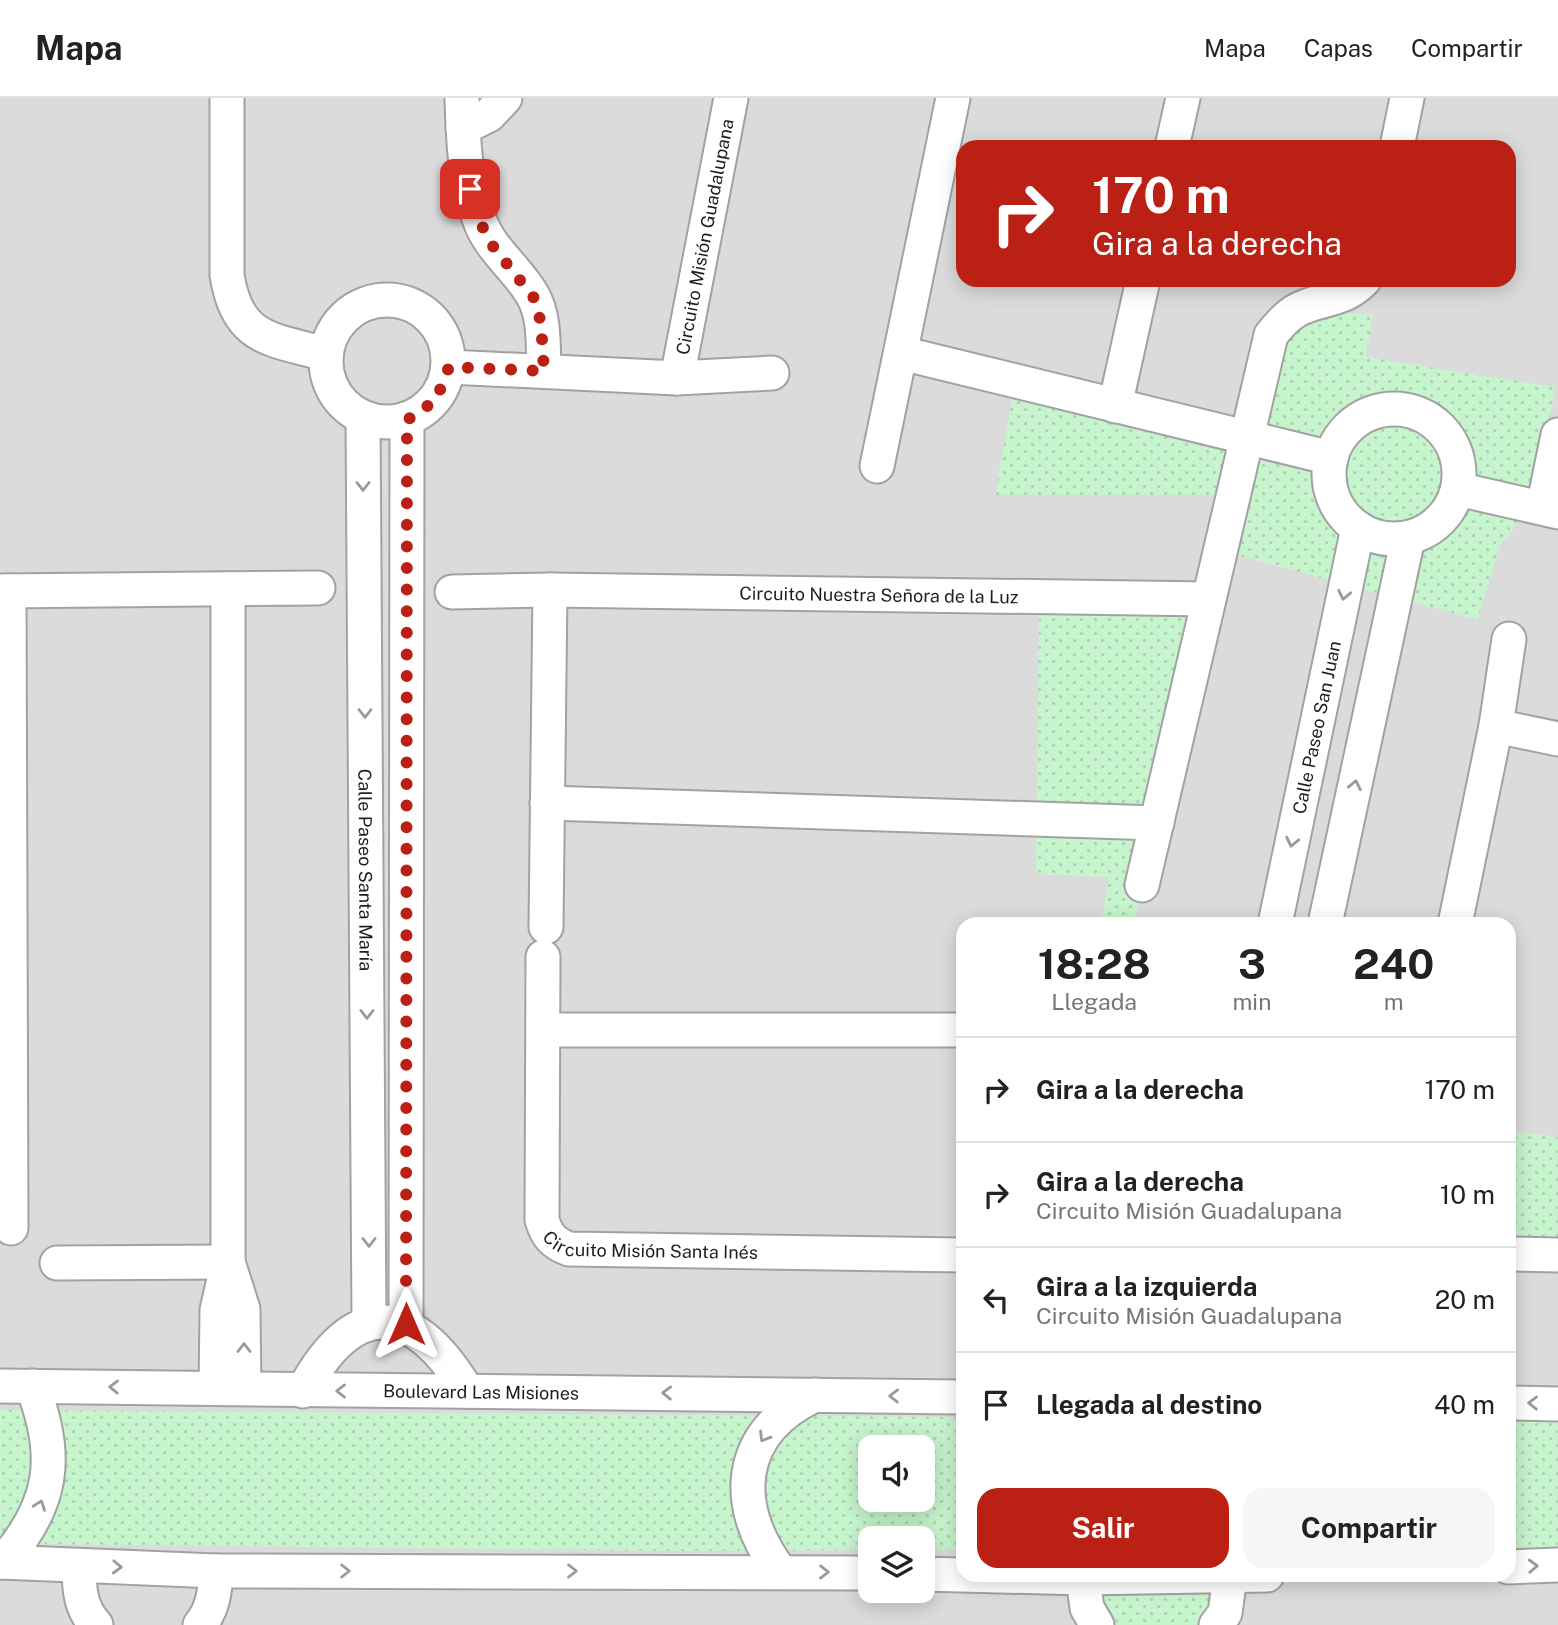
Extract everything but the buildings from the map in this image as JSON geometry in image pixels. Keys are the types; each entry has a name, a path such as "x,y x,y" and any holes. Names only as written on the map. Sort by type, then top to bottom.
{"street":[{"path":"226,98 227,275 231,297 248,328 260,336 326,354"},
{"path":"505,98 489,115 462,113 470,189 480,222 492,245 534,298 541,323 544,371"},
{"name":"Circuito Misión Guadalupana","path":"677,378 731,98"},
{"path":"877,466 953,98"},
{"path":"1174,140 1183,98"},
{"path":"1398,140 1407,98"},
{"path":"1115,406 1141,287"},
{"path":"1142,886 1271,335 1284,320 1303,307 1341,298 1355,287"},
{"path":"375,300 394,300 412,305 428,315 440,330 447,348 449,367 436,400 407,420 392,423 363,418 346,407 334,392 327,373 326,354 331,336 342,319 375,300"},
{"path":"901,353 1331,458"},
{"name":"Circuito Misión Guadalupana","path":"449,367 677,378 772,373"},
{"path":"1390,408 1410,410 1429,418 1444,432 1455,449 1460,469 1458,489 1451,507 1440,521 1425,532 1390,540 1358,528 1343,515 1333,497 1329,478 1331,458 1339,439 1361,418 1390,408"},
{"name":"Calle Paseo Santa María","path":"363,418 369,1323"},
{"path":"406,1324 407,420"},
{"path":"1458,489 1550,510 1558,435"},
{"name":"Calle Paseo San Juan","path":"1276,917 1358,528"},
{"path":"1327,917 1408,538"},
{"path":"11,1228 4,591 318,588"},
{"path":"228,589 228,1262 243,1309 230,1388"},
{"path":"550,590 548,803 1157,824"},
{"name":"Circuito Nuestra Señora de la Luz","path":"452,592 550,590 1209,599"},
{"path":"364,600 407,598"},
{"path":"1456,917 1496,726 1509,639"},
{"path":"1496,726 1558,739"},
{"name":"Circuito Misión Santa Inés","path":"548,803 542,1220 550,1239 569,1250 956,1255"},
{"path":"545,1030 956,1030"},
{"path":"1516,1254 1558,1255"},
{"path":"57,1263 228,1262"},
{"path":"303,1391 319,1360 342,1336 369,1323 406,1324 429,1340 451,1363 467,1391"},
{"path":"2,1562 24,1538 40,1510 48,1479 50,1447 44,1415 16,1386"},
{"name":"Boulevard Las Misiones","path":"16,1386 956,1396"},
{"path":"780,1571 762,1546 750,1518 747,1487 753,1457 767,1430 789,1407 815,1395"},
{"path":"1516,1403 1558,1404"},
{"path":"2,1562 216,1571 858,1573"},
{"path":"1516,1567 1558,1565"},
{"path":"79,1566 79,1593 89,1618 96,1625"},
{"path":"200,1625 207,1616 215,1594 216,1571"},
{"path":"935,1574 956,1575"},
{"path":"1084,1582 1087,1608 1097,1625"},
{"path":"1216,1625 1225,1613 1229,1582"}],"shaded area":[{"path":"0,98 1558,98 1558,1625 0,1625"}],"green space":[{"path":"1373,313 1366,357 1555,387 1536,499 1499,547 1478,620 1233,554 1279,342 1306,315"},
{"path":"1012,400 1233,444 1214,495 995,495"},
{"path":"1039,606 1197,607 1147,834 1136,917 1102,917 1109,877 1036,874"},
{"path":"1516,1132 1558,1137 1558,1247 1516,1247"},
{"path":"0,1410 956,1417 956,1550 935,1550 935,1526 858,1526 858,1550 680,1551 40,1544 0,1539"},
{"path":"1516,1421 1558,1421 1558,1552 1516,1552"},
{"path":"1095,1586 1223,1586 1203,1625 1106,1625"}],"route":[{"path":"406,1324 407,420 423,412 436,400 449,367 544,371 541,323 534,298 519,275 492,245 480,222 470,189"}]}
